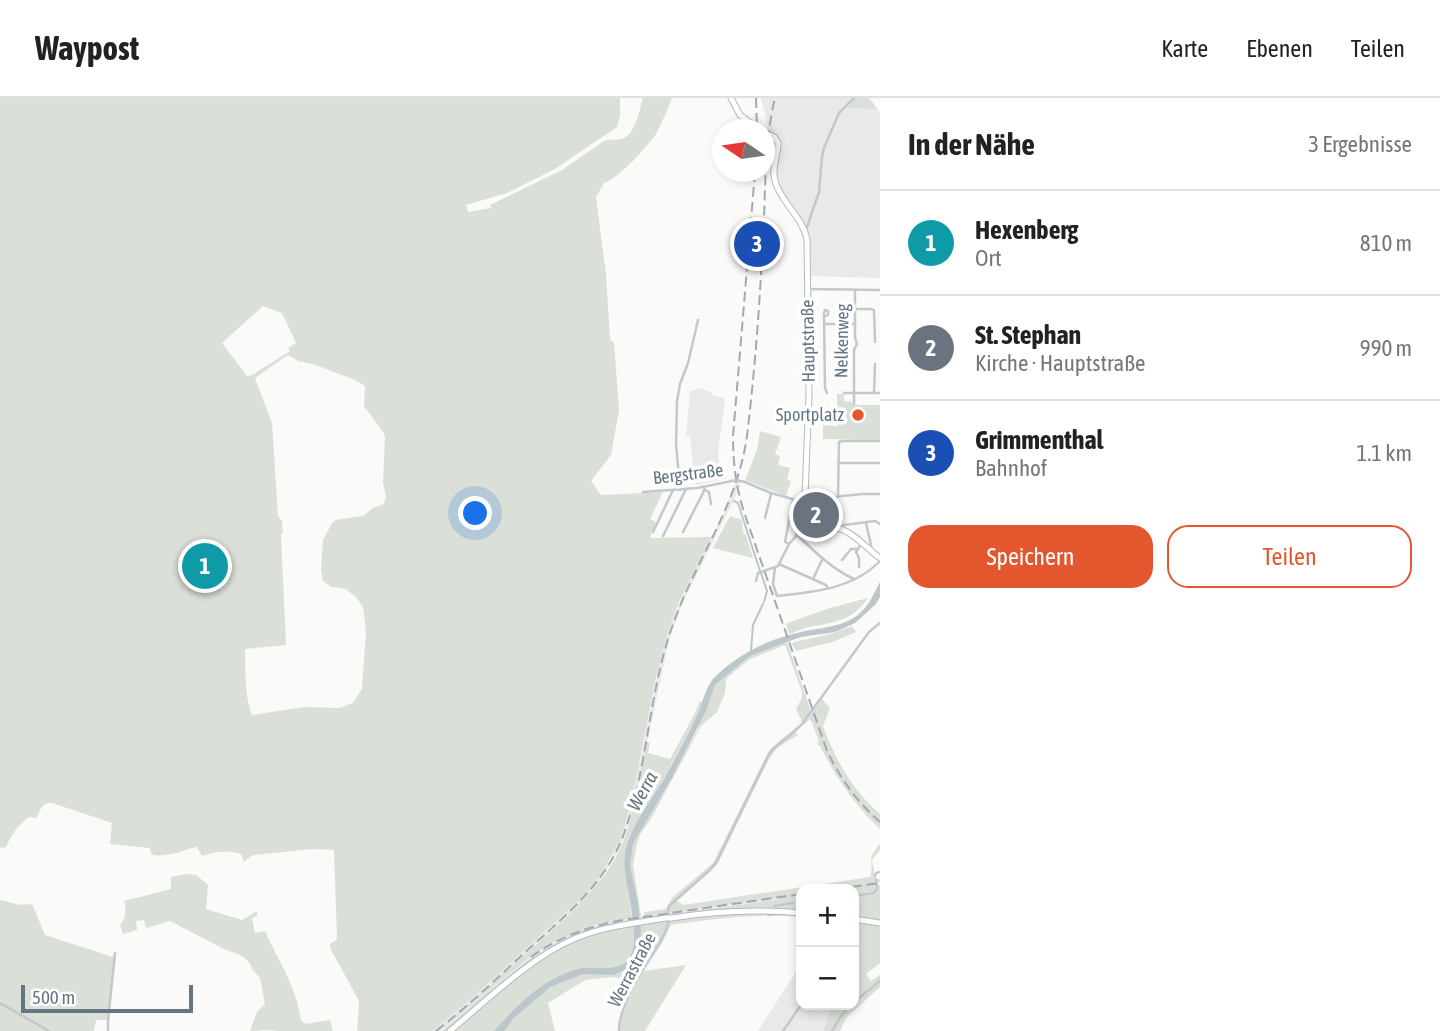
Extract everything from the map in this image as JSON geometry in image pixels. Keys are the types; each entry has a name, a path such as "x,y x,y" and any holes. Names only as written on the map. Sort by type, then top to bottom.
{"main road":[{"path":"731,98 740,115 745,119"},
{"name":"Hauptstraße","path":"775,137 778,148 775,159"},
{"name":"Hauptstraße","path":"775,180 776,187 805,231 807,240 809,424 803,516 807,524"},
{"path":"807,524 840,529 862,542 880,559"},
{"path":"450,1031 556,947 593,932 648,921 738,910 796,912"},
{"path":"859,920 880,923"}],"street":[{"path":"805,231 819,192 824,148 839,113 853,98"},
{"path":"808,289 880,290"},
{"name":"Nelkenweg","path":"853,404 854,350 857,344 855,290"},
{"path":"855,309 870,309 875,312 875,342"},
{"path":"824,317 827,393"},
{"path":"680,489 676,444 677,401 698,320"},
{"path":"824,324 855,324"},
{"path":"874,393 875,364"},
{"name":"Nelkenweg","path":"844,393 880,393"},
{"path":"838,497 839,444 843,441 880,441"},
{"path":"838,463 880,463"},
{"name":"Bergstraße","path":"643,492 705,488 742,481 771,493"},
{"path":"684,531 705,488 709,492 711,504"},
{"path":"663,536 686,489"},
{"path":"653,532 673,490"},
{"path":"765,518 771,493 804,501 880,494"},
{"path":"789,544 785,542 793,500"},
{"path":"840,529 844,525 875,521 880,524"},
{"path":"866,523 872,552"},
{"path":"807,524 796,534 777,566 773,584 777,596 821,591 855,579 869,572 880,559"},
{"path":"796,534 822,559 855,579"},
{"path":"853,556 862,542"},
{"path":"842,560 851,550 857,550"},
{"path":"857,550 859,567"},
{"path":"813,579 822,559"},
{"path":"756,581 758,573 777,566 813,579 828,588"},
{"name":"Werrastraße","path":"619,1031 618,1024 624,1007 663,937 669,919 668,906 715,864 772,750 802,724 869,632 880,623"},
{"path":"108,1031 116,953"},
{"path":"859,998 880,981"},
{"path":"0,1003 49,1031"},
{"path":"783,1031 798,1010"},
{"path":"832,1031 847,1010"}],"shaded area":[{"path":"0,98 620,98 617,127 555,169 507,193 466,205 468,212 491,208 490,205 562,170 604,141 626,137 636,122 643,98 672,98 652,140 624,169 604,183 596,197 606,274 610,339 614,343 619,410 611,455 591,481 601,495 663,492 650,519 656,522 650,538 712,537 679,602 667,635 631,804 620,841 600,876 584,896 433,1031 357,1031 358,999 330,948 330,944 337,938 334,850 312,849 254,855 244,862 241,854 231,852 202,856 197,847 167,855 156,855 151,854 150,848 110,844 112,823 52,803 43,805 36,818 29,817 25,820 15,830 6,847 0,848","holes":["263,306 282,313 296,343 288,348 290,351 247,376 222,343","288,355 364,385 364,406 385,437 383,483 386,496 384,504 363,516 336,520 323,540 323,581 331,587 347,590 363,607 366,631 362,689 353,703 339,708 305,707 252,715 247,691 245,649 286,645 283,533 282,521 278,516 272,423 255,378"]},
{"path":"761,98 869,98 873,102 880,113 880,278 809,276 809,236 775,176 775,119 766,119"},
{"path":"856,98 868,98 877,109 846,108"},
{"path":"701,388 725,400 718,453 721,480 695,485 690,437 686,435 690,391"},
{"name":"Sportplatz","path":"837,394 844,394 844,401 852,402 853,405 880,405 880,440 823,439 823,425 837,426"},
{"path":"760,431 781,437 775,454 780,456 778,465 790,468 787,480 791,481 786,496 745,480 757,450"},
{"path":"736,482 741,482 684,600 669,640 633,811 618,851 599,883 579,905 458,1015 532,955 584,928 612,921 796,894 674,914 541,951 441,1031 433,1031 576,903 595,883 611,859 629,813 667,635 680,602 722,517"},
{"path":"818,500 818,505 823,509 820,510 818,518 817,511 814,511 814,519 819,520 807,522 807,503"},
{"path":"730,516 742,520 743,533 753,558 713,548"},
{"path":"880,582 880,597 855,623 835,632 801,637 750,656 715,685 706,711 672,778 633,844 630,866 641,931 639,948 629,968 613,975 583,974 550,987 514,1018 504,1031 494,1031 522,1002 554,979 578,969 612,968 629,959 634,937 625,865 627,844 684,741 713,679 735,660 766,643 853,618 872,598"},
{"path":"868,598 849,616 789,634 786,624 790,622"},
{"path":"852,626 856,632 832,642 796,651 792,644 830,634"},
{"path":"787,642 811,711 801,723 796,709 802,692 785,645 750,659 729,676 717,712 701,726 637,843 633,865 641,916 639,917 629,866 633,844 698,729 715,685 750,656"},
{"path":"822,699 830,708 823,726 833,750 853,784 880,814 880,829 839,780 817,744 819,741 811,720 803,725"},
{"path":"700,701 702,702 697,717 632,832 627,885 632,918 591,926 553,942 532,955 438,1031 591,892 611,866 629,825 647,742 650,743 648,753 670,759"},
{"path":"800,724 794,731 798,735 777,748 769,759 718,863 677,901 683,905 796,888 796,917 752,916 671,925 644,971 686,965 645,1031 620,1031 624,1012 637,983 614,977 585,980 548,1003 555,1031 442,1031 524,963 579,932 619,922 632,920 633,925 640,923 640,919 781,899 780,897 644,916 644,912 666,909 672,898 713,863 770,749"},
{"path":"880,844 880,850 872,860 875,877 880,879 880,882 875,883 876,886 880,885 880,921 859,918 859,884 823,884 870,877 872,858"},
{"path":"196,875 208,885 206,909 242,920 257,911 257,916 252,918 255,933 265,931 291,985 301,1021 306,1024 330,1020 333,1031 250,1031 257,1012 265,1004 260,978 242,956 170,921 146,928 144,920 136,921 137,930 123,934 120,925 125,913 124,901 171,889 171,877"},
{"path":"0,900 20,905 32,904 45,935 116,958 108,1020 96,1020 94,1031 0,1031"},
{"path":"859,923 880,925 880,963 866,974 871,981 880,975 880,987 859,1006"},
{"path":"796,972 796,1010 832,1010 823,1031 758,1031"},
{"path":"831,1010 855,1010 847,1017 840,1031 823,1031"}],"waterway":[{"path":"734,501 738,503 760,571"},
{"path":"761,573 767,591 764,602"},
{"path":"751,650 753,625 763,604"},
{"path":"875,876 879,872"},
{"path":"876,879 877,887"},
{"path":"859,895 874,893 877,889"},
{"path":"774,906 793,903"},
{"path":"768,915 773,915"}],"railway":[{"path":"756,98 757,119"},
{"path":"436,1031 479,995 582,899 608,866 626,828 639,778 664,652 681,603 725,510 742,462 755,361 767,149 775,98"},
{"path":"754,182 733,436 737,486 827,751 850,789 880,822"},
{"path":"859,886 880,883"},
{"path":"531,957 563,938 610,922 796,895"}],"place":[{"name":"Grimmenthal","path":"757,244"},
{"name":"Sportplatz","path":"858,415"},
{"name":"St. Stephan","path":"816,515"},
{"name":"Hexenberg","path":"205,566"}],"water label":[{"name":"Werra","path":"642,791"}]}
